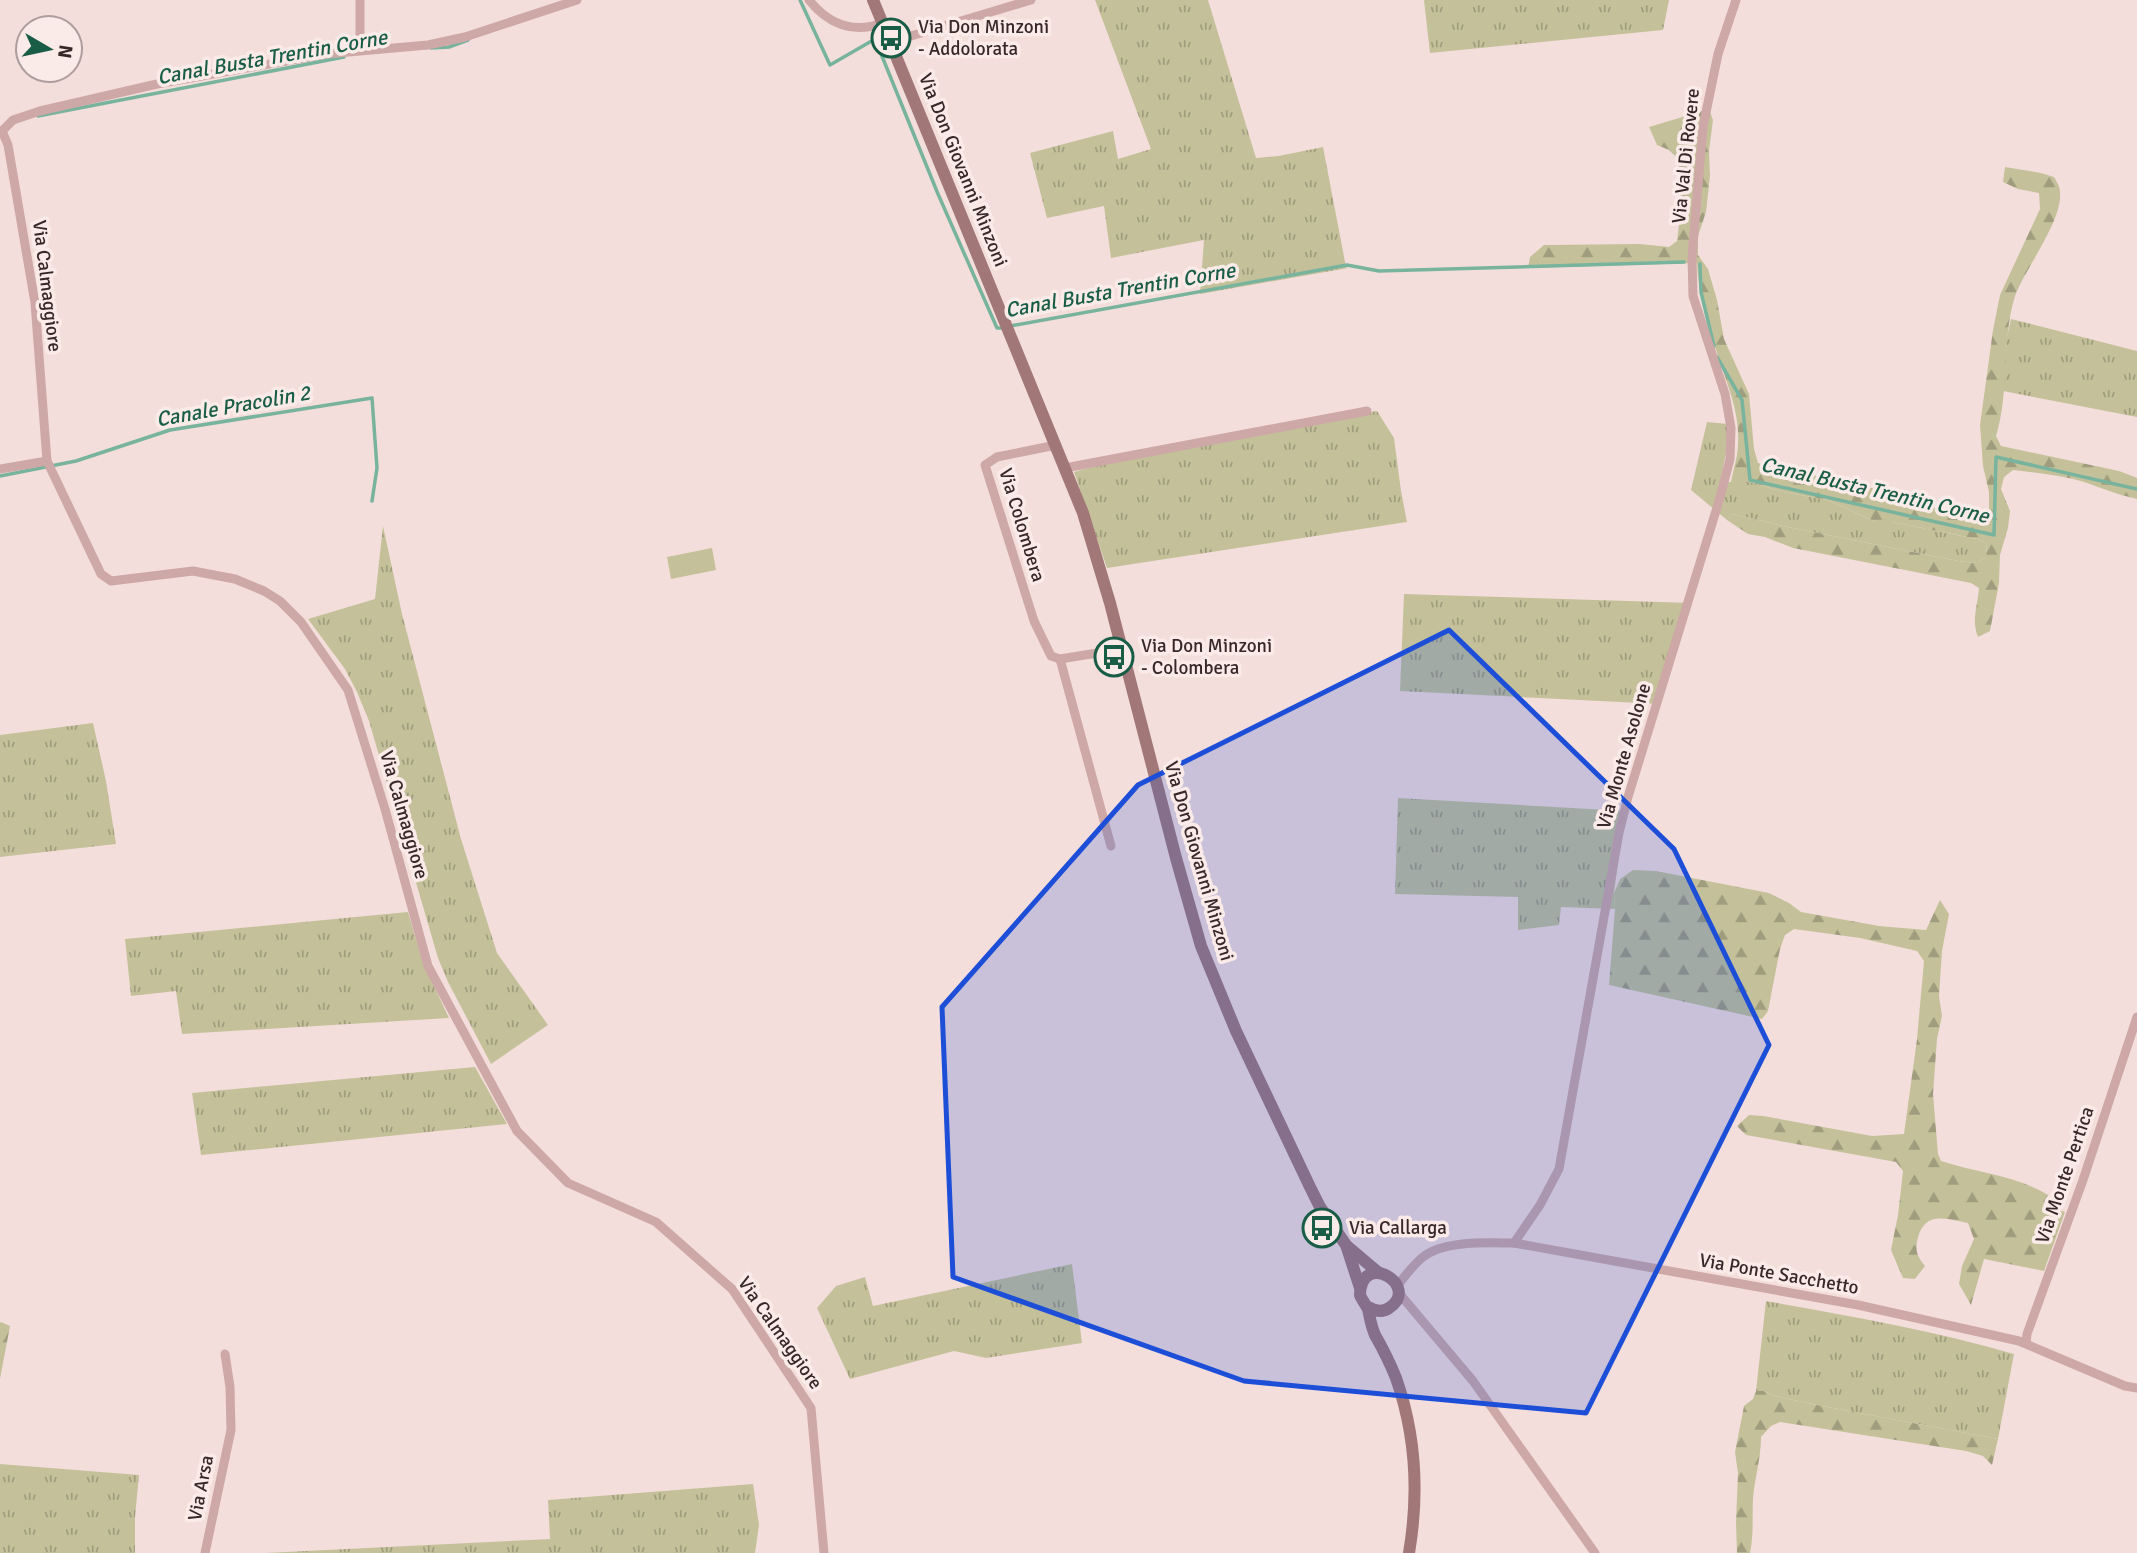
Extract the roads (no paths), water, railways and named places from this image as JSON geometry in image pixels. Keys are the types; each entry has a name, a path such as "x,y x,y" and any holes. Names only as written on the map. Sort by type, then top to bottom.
{"street":[{"path":"360,0 360,50"},
{"path":"1,131 13,120 156,84 360,50 418,46 465,37 576,0"},
{"path":"809,0 833,23 858,29 883,23"},
{"name":"Via Don Giovanni Minzoni","path":"873,0 1056,445 1098,558 1176,859 1211,973 1310,1187 1346,1245"},
{"path":"891,42 1031,0"},
{"name":"Via Val Di Rovere","path":"1691,277 1703,127 1718,54 1736,0"},
{"name":"Via Calmaggiore","path":"1,131 8,145 35,303 47,461 101,574 111,581 193,571 235,579 272,596 301,622 348,690 385,809 428,965 517,1131 568,1183 656,1222 732,1289 811,1408 824,1553"},
{"name":"Via Monte Asolone","path":"1514,1243 1549,1191 1563,1156 1610,883 1628,797 1730,459 1729,410 1697,313 1691,277"},
{"path":"1065,468 1367,411"},
{"name":"Via Colombera","path":"1056,445 997,457 985,465 1034,621 1051,656 1060,659 1111,846"},
{"path":"0,469 47,461"},
{"path":"1060,659 1122,649"},
{"name":"Via Monte Pertica","path":"2026,1343 2137,1017"},
{"name":"Via Ponte Sacchetto","path":"1396,1286 1424,1257 1438,1248 1478,1243 1514,1243 1858,1305 2026,1343 2125,1386 2137,1388"},
{"path":"1346,1245 1396,1286 1473,1381 1595,1553"},
{"path":"1346,1245 1363,1302 1368,1307 1378,1311 1388,1308 1413,1310"},
{"path":"1360,1288 1367,1277 1379,1273"},
{"path":"1380,1342 1388,1308 1395,1302 1396,1286"},
{"path":"1368,1307 1368,1317 1402,1398 1410,1435 1415,1504 1409,1553"},
{"name":"Via Arsa","path":"205,1553 230,1430 230,1387 225,1354"}],"waterway":[{"name":"Canal Busta Trentin Corne","path":"800,0 830,65 875,39 938,194 997,328 1003,328"},
{"name":"Canal Busta Trentin Corne","path":"431,48 449,47 468,40"},
{"name":"Canal Busta Trentin Corne","path":"38,116 344,57"},
{"name":"Canal Busta Trentin Corne","path":"1010,326 1347,265 1379,271 1684,262"},
{"name":"Canal Busta Trentin Corne","path":"1700,264 1701,292 1714,346"},
{"name":"Canal Busta Trentin Corne","path":"1717,357 1742,400 1750,480 1994,535 1996,457 2137,489"},
{"name":"Canale Pracolin 2","path":"0,476 76,461 170,430 372,398 377,468 372,501"}],"place":[{"name":"Via Don Minzoni - Addolorata","path":"891,38"},
{"name":"Via Don Minzoni - Colombera","path":"1114,657"},
{"name":"Via Callarga","path":"1322,1228"}]}
